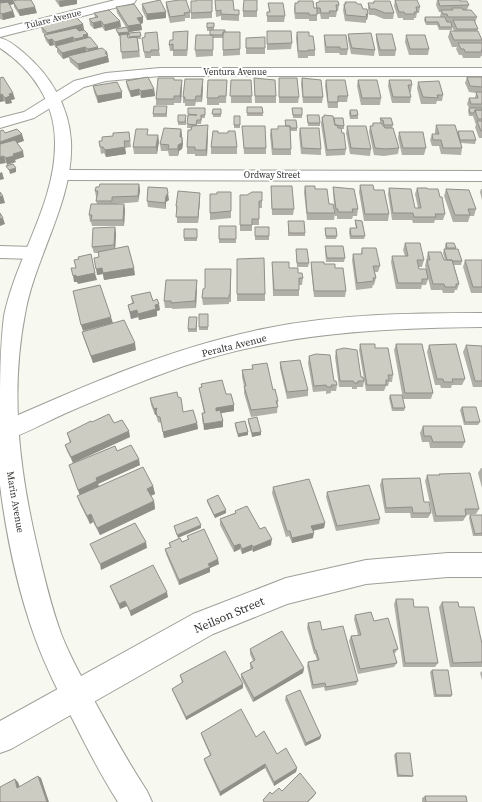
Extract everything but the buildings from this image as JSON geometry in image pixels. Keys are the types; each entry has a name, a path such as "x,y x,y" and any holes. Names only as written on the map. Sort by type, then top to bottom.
{"street":[{"name":"Tulare Avenue","path":"0,32 116,1 130,0"},
{"name":"Marin Avenue","path":"0,42 13,50 37,72 54,99 62,126 63,142 61,175 52,205 20,288 6,370 3,432 12,488 26,557 47,632 63,672 102,746 136,802"},
{"name":"Ventura Avenue","path":"0,123 29,115 79,84 106,77 130,74 160,72 482,72"},
{"name":"Ordway Street","path":"61,175 482,176"},
{"path":"0,252 33,253"},
{"name":"Peralta Avenue","path":"3,432 147,371 188,356 239,342 291,331 346,324 419,320 482,320"},
{"name":"Neilson Street","path":"0,738 203,624 286,591 366,572 448,565 482,565"}]}
